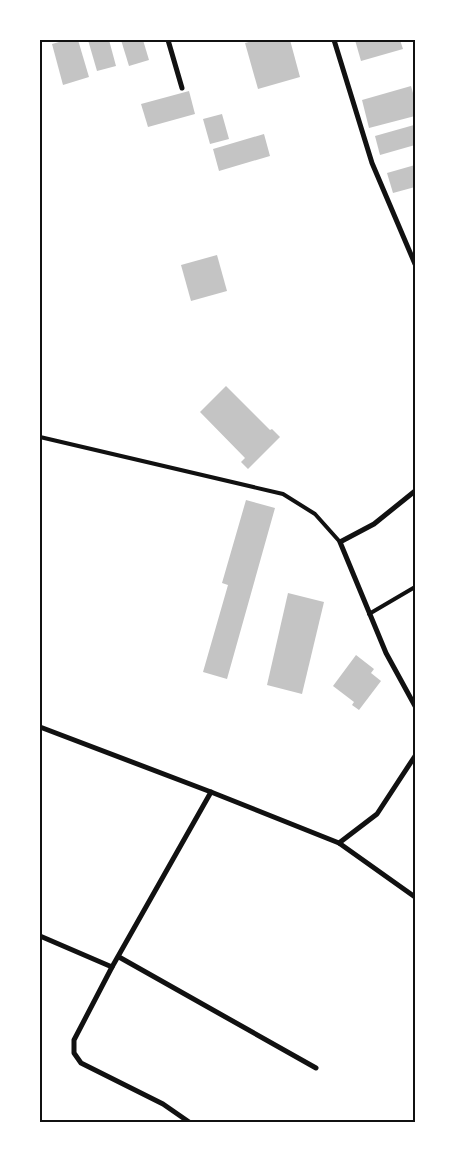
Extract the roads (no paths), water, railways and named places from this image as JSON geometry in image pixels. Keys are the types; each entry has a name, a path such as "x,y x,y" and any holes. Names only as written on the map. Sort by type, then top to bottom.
{"street":[{"path":"168,40 182,88"},
{"path":"334,40 372,163 413,254 415,264"},
{"path":"415,491 374,524 340,542 386,653 415,706"},
{"path":"40,727 212,792 339,844 415,897"},
{"path":"339,844 377,814 415,756"},
{"path":"189,1122 163,1104 80,1063 74,1053 74,1040 112,967 212,792"},
{"path":"40,936 112,967"},
{"path":"119,957 316,1068"}],"lane":[{"path":"40,437 283,494 315,514 340,542"},
{"path":"369,614 415,587"}]}
